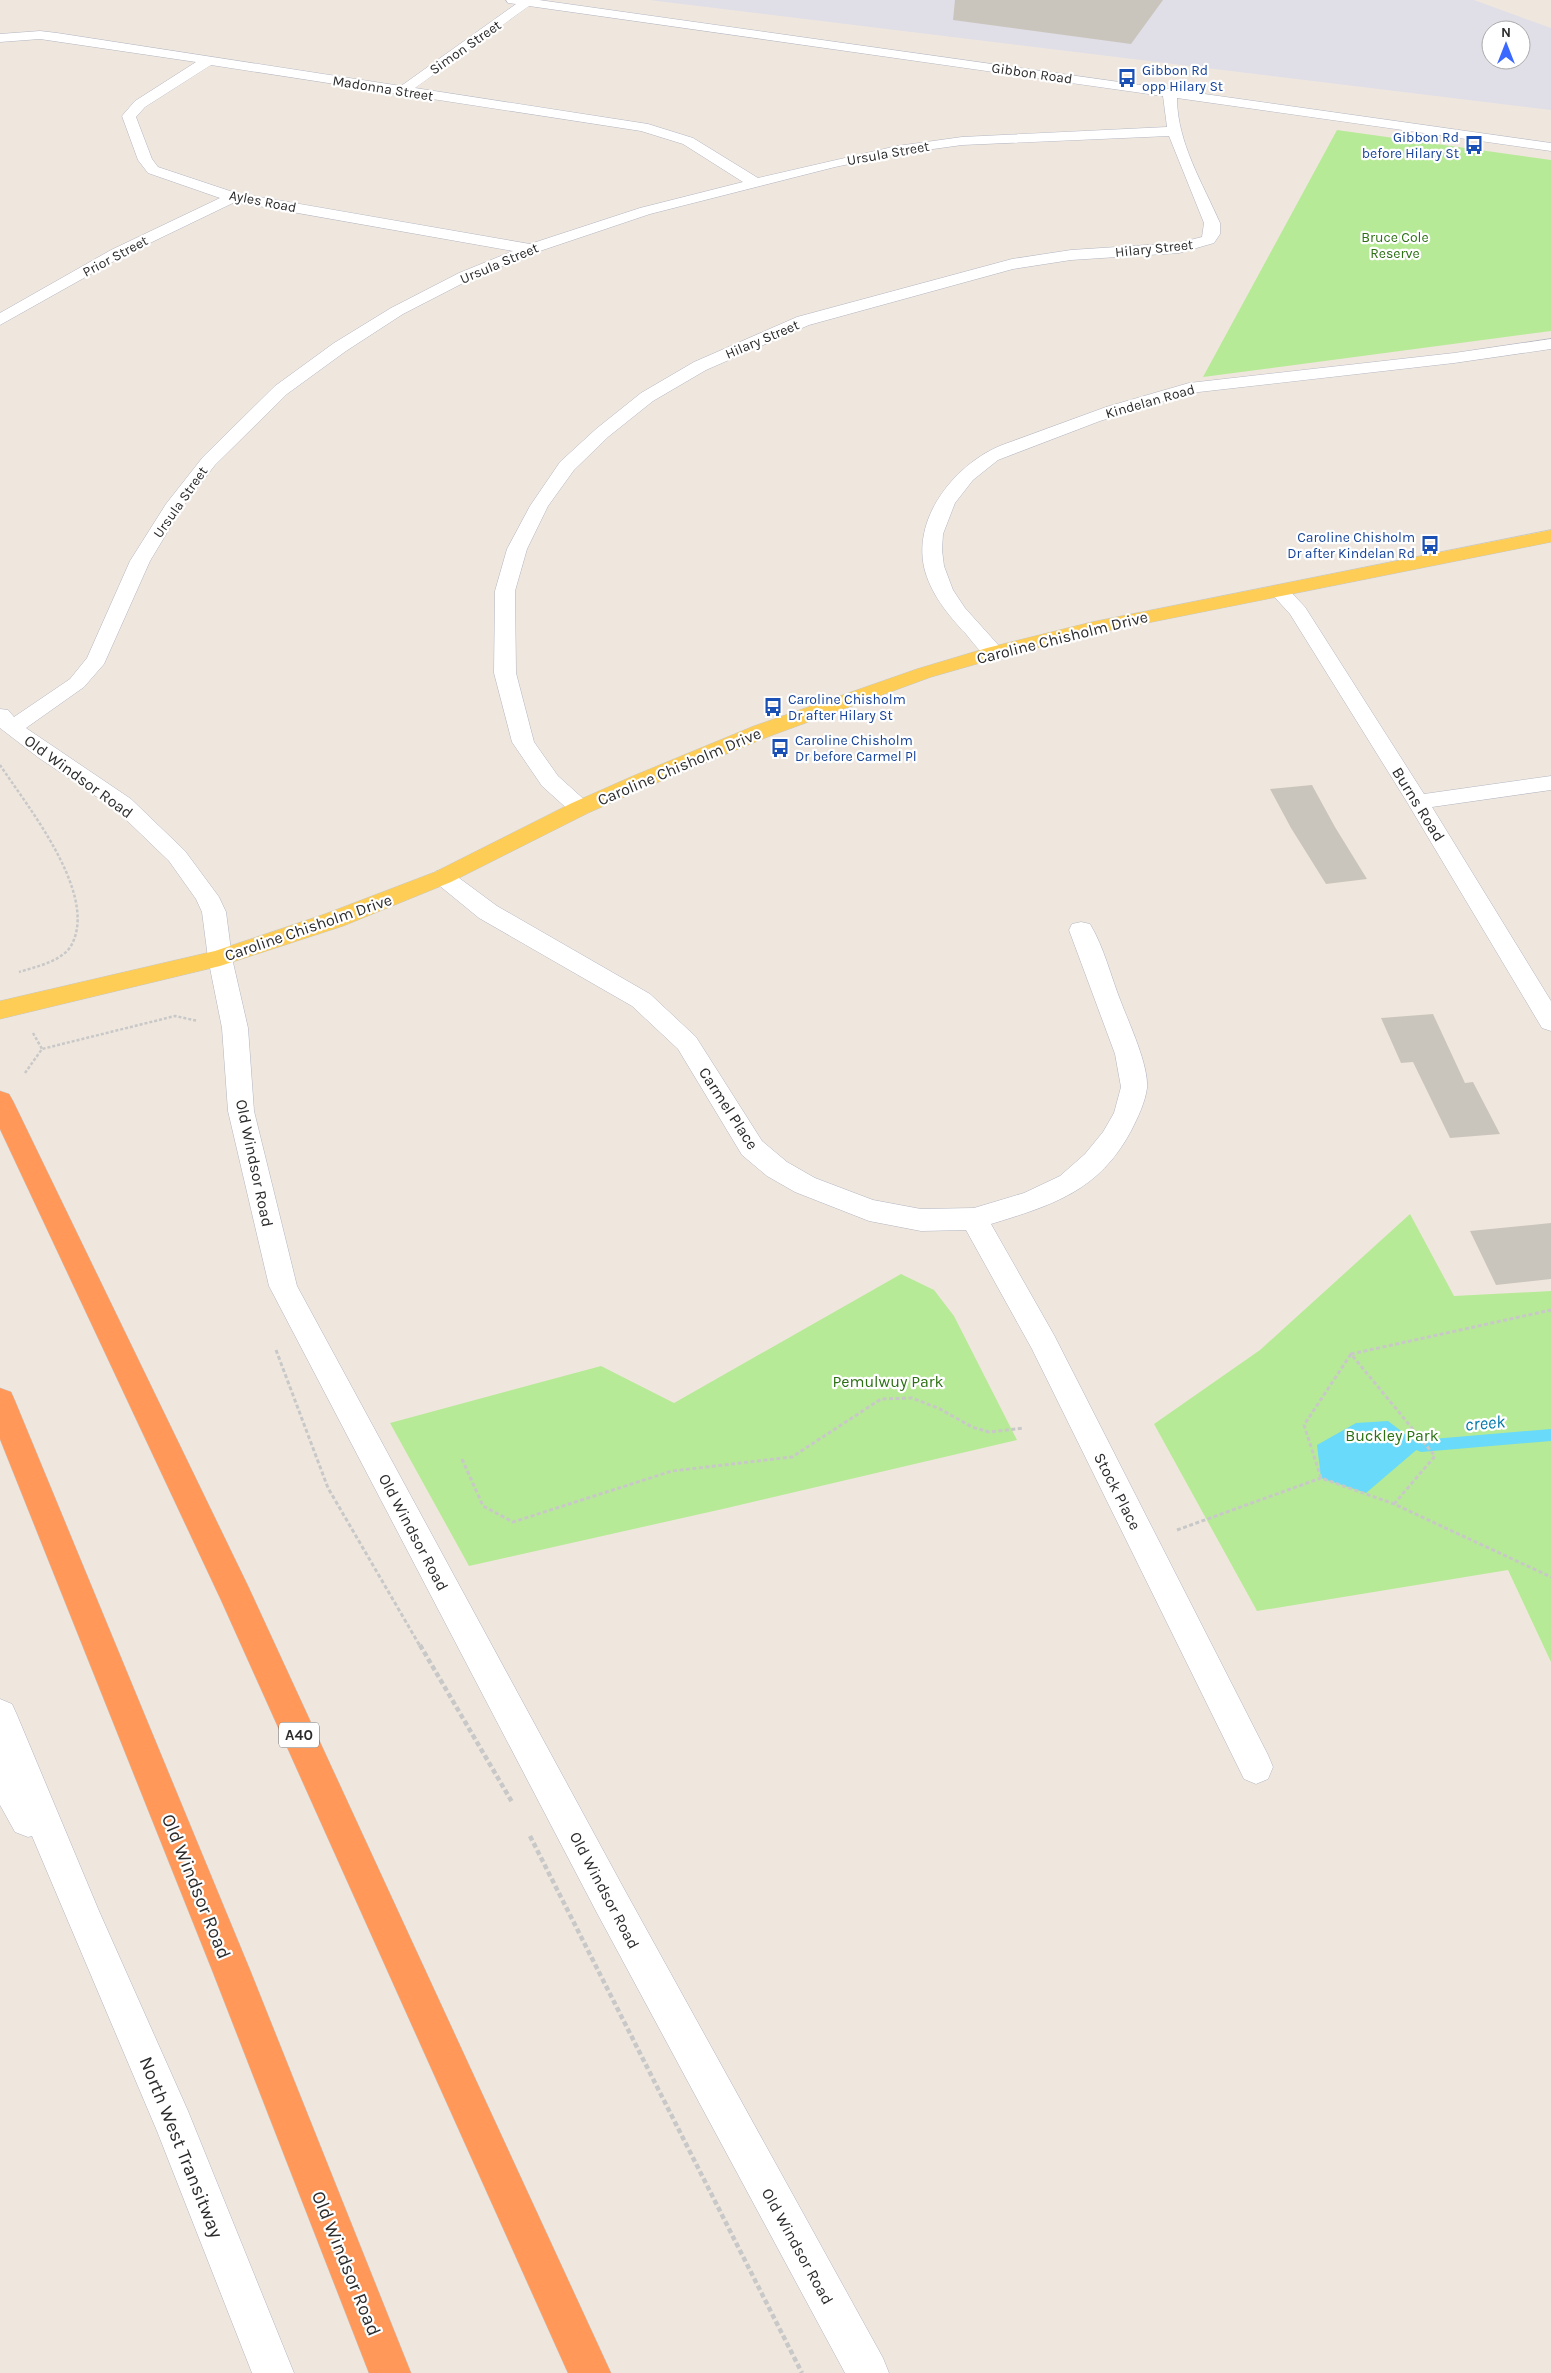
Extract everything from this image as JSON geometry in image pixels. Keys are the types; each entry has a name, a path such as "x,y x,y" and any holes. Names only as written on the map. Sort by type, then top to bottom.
{"highway":[{"name":"A40","path":"0,1101 236,1596 590,2373"},
{"name":"Old Windsor Road","path":"0,1401 231,1970 390,2373"}],"main road":[{"name":"Caroline Chisholm Drive","path":"0,1010 220,958 334,920 443,877 580,808 641,781 812,712 889,684 994,652 1092,628 1551,536"}],"street":[{"name":"Gibbon Road","path":"512,0 1551,147"},
{"name":"Simon Street","path":"402,91 527,2"},
{"name":"Madonna Street","path":"0,38 40,35 57,37 643,127 688,141 754,182"},
{"name":"Ayles Road","path":"209,60 147,99 130,116 144,160 153,170 233,197 531,249"},
{"name":"Hilary Street","path":"580,808 550,781 523,742 505,673 505,591 517,549 539,506 567,466 602,433 647,397 700,366 803,321 1012,264 1071,255 1179,248 1208,240 1212,234 1212,223 1175,131 1169,103 1170,93"},
{"name":"Ursula Street","path":"6,721 78,683 97,660 140,561 175,504 209,461 281,390 340,347 398,311 465,276 531,249 646,210 754,182 897,150 962,141 1175,131"},
{"name":"Prior Street","path":"0,320 116,253 233,197"},
{"name":"Kindelan Road","path":"994,652 968,625 945,594 934,567 932,540 944,503 964,479 992,456 1071,425 1148,399 1189,388 1454,358 1551,344"},
{"name":"Burns Road","path":"1279,591 1298,611 1418,802 1551,1022"},
{"name":"Old Windsor Road","path":"6,721 123,804 177,856 207,897 214,912 220,958 235,1028 241,1111 283,1286 610,1900 868,2373"},
{"path":"1418,802 1551,783"},
{"name":"Carmel Place","path":"443,877 488,912 641,1000 687,1043 752,1148 777,1169 805,1185 868,1210 921,1220 974,1219 1033,1201 1070,1183 1095,1161 1113,1139 1127,1113 1134,1087 1128,1054 1081,930"},
{"name":"Stock Place","path":"974,1219 1044,1343 1256,1767"},
{"name":"North West Transitway","path":"0,1715 86,1924 174,2125 273,2373"},
{"name":"North West Transitway","path":"0,1771 86,1924"}],"path":[{"path":"0,765 57,854 71,885 77,905 72,945 52,962 16,973"},
{"path":"25,1073 42,1049"},
{"path":"1321,1478 1304,1425 1351,1354 1551,1310"},
{"path":"1351,1354 1435,1456 1394,1504"},
{"path":"462,1459 483,1506 513,1522 672,1471 792,1457 881,1399 912,1398 940,1409 972,1427 989,1432 1024,1428"},
{"path":"1144,1542 1321,1478 1394,1504 1551,1577"}],"shaded area":[{"path":"649,0 1474,0 1529,20 1481,20 1481,70 1531,70 1531,21 1551,28 1551,110"}],"green space":[{"name":"Bruce Cole Reserve","path":"1337,130 1551,160 1551,331 1203,377"},
{"name":"Buckley Park","path":"1410,1214 1454,1296 1551,1291 1551,1662 1508,1570 1257,1611 1154,1424 1260,1350"},
{"name":"Pemulwuy Park","path":"901,1274 934,1290 954,1316 1017,1440 469,1566 390,1423 601,1366 674,1403"}],"water":[{"path":"1388,1421 1421,1446 1366,1493 1321,1478 1317,1445 1356,1423"}],"building":[{"path":"955,0 1163,0 1131,44 953,20"},
{"path":"1312,785 1367,879 1326,884 1291,828 1270,789"},
{"path":"1433,1014 1465,1083 1473,1082 1500,1134 1450,1138 1413,1062 1401,1063 1381,1018"},
{"path":"1551,1223 1551,1279 1496,1285 1470,1231"}],"waterway":[{"name":"creek","path":"1421,1446 1551,1435"}],"place":[{"name":"Gibbon Rd opp Hilary St","path":"1127,78"},
{"name":"Gibbon Rd before Hilary St","path":"1474,145"},
{"name":"Caroline Chisholm Dr after Kindelan Rd","path":"1430,545"},
{"name":"Caroline Chisholm Dr after Hilary St","path":"773,707"},
{"name":"Caroline Chisholm Dr before Carmel Pl","path":"780,748"}]}
